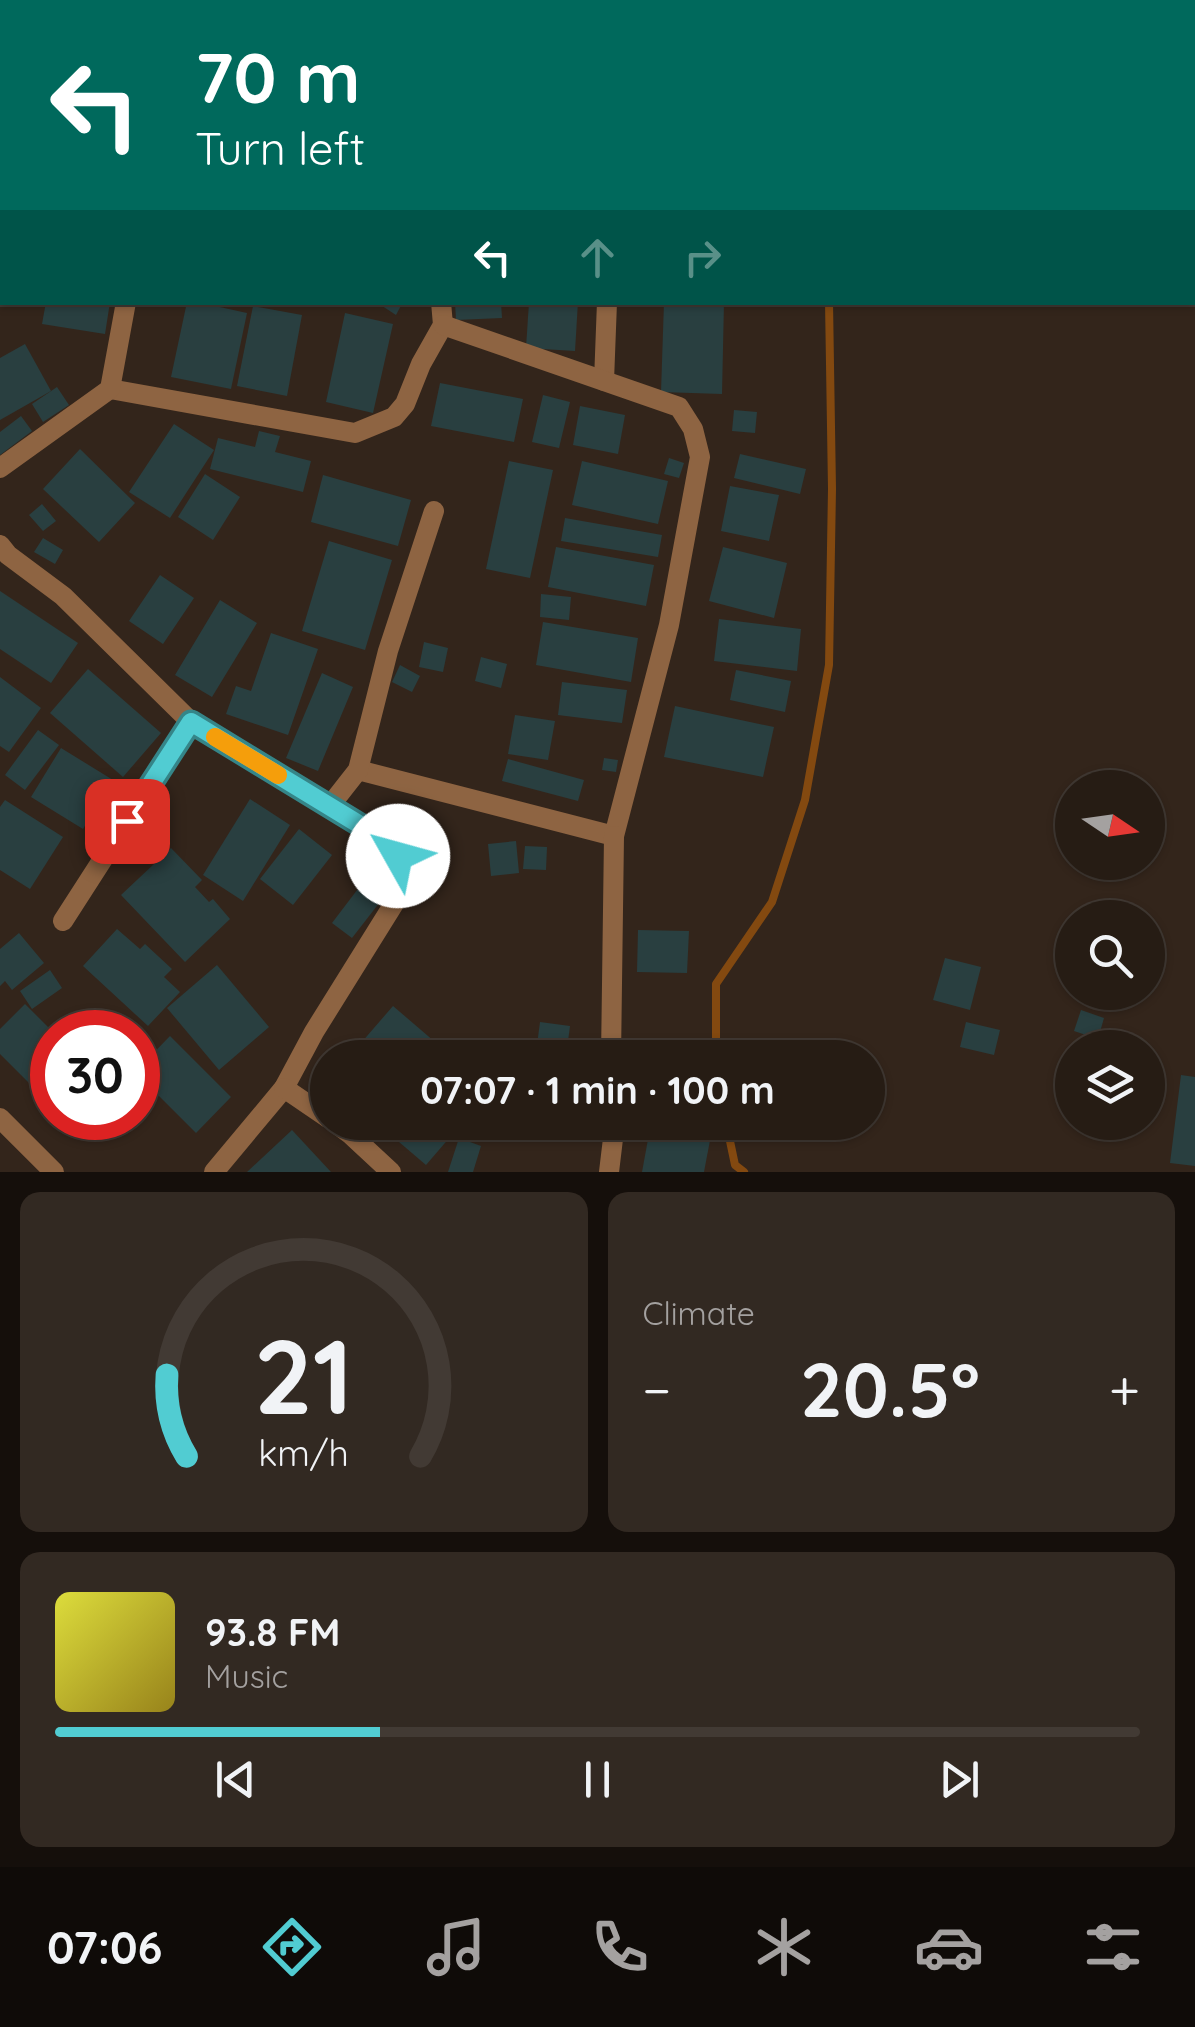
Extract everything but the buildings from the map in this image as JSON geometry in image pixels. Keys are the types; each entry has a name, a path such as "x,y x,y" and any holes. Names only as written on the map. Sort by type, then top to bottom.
{"street":[{"path":"0,468 110,389 125,305"},
{"path":"110,389 355,433 394,417 406,404 421,364 443,325 441,305"},
{"path":"604,381 607,305"},
{"path":"443,325 679,408 693,429 700,457 669,625 614,836 611,1040"},
{"path":"328,807 358,770 388,652 434,511"},
{"path":"0,544 8,555 63,596 191,722 375,834 398,856 394,902 284,1088 214,1172"},
{"path":"63,920 191,722"},
{"path":"358,770 614,836"},
{"path":"284,1088 310,1106"},
{"path":"0,1118 54,1172"},
{"path":"356,1140 391,1172"},
{"path":"609,1172 613,1140"}],"waterway":[{"path":"716,1040 716,984 772,902 805,800 829,665 829,305"},
{"path":"730,1140 735,1165 744,1172"}],"slow traffic":[{"path":"215,737 278,775"}],"route":[{"path":"127,821 191,722 375,834 398,856"}]}
